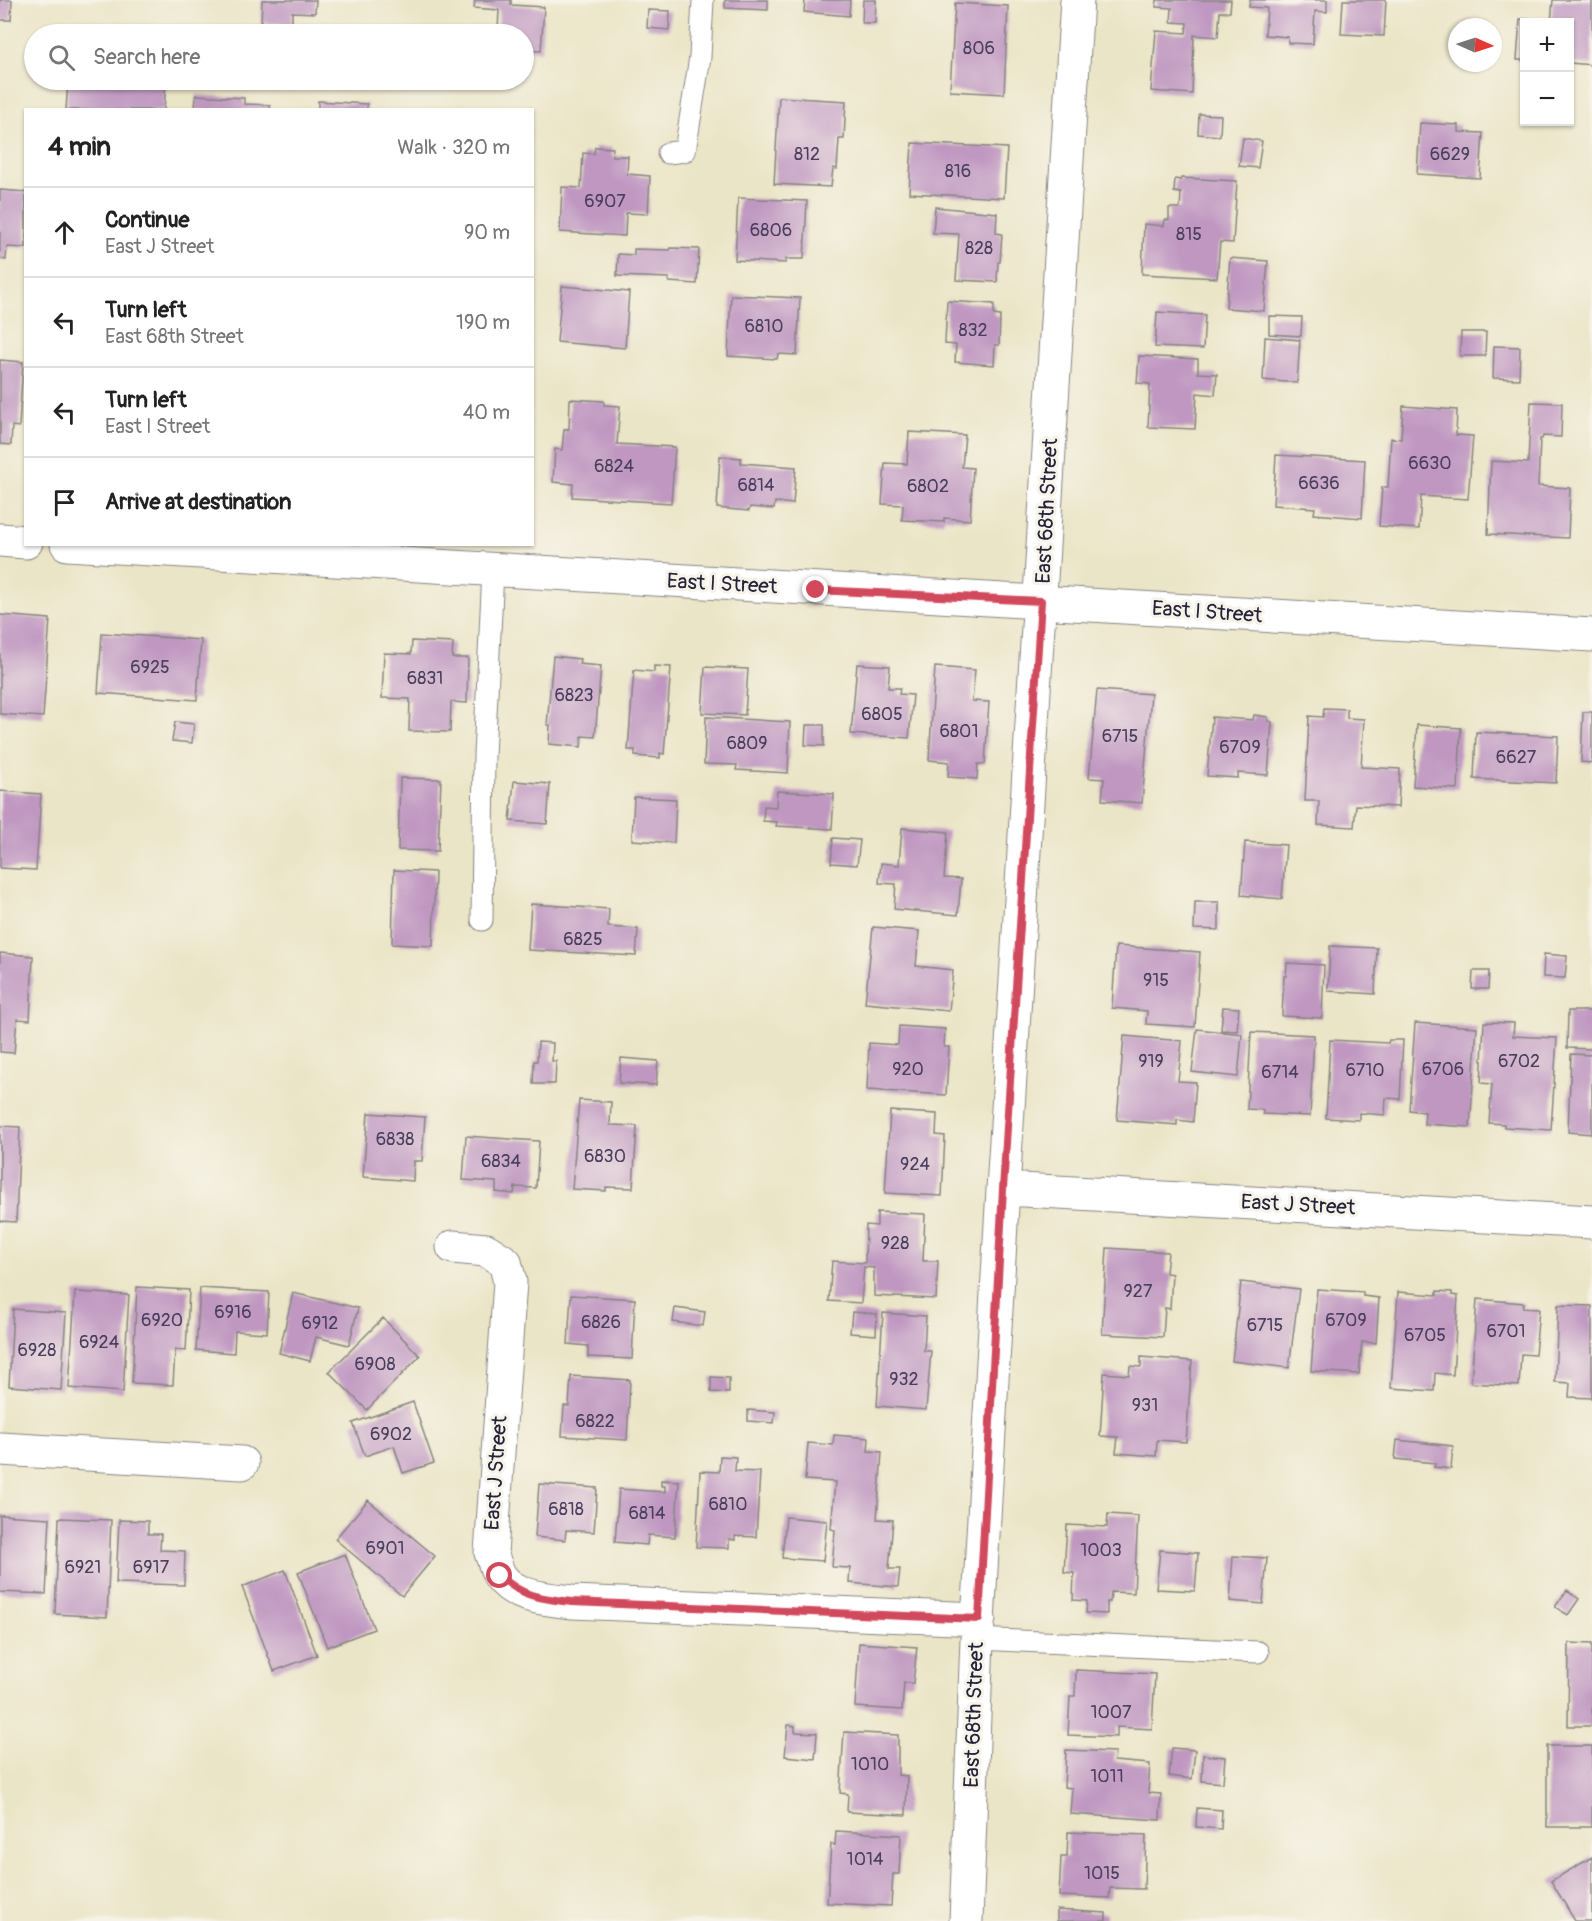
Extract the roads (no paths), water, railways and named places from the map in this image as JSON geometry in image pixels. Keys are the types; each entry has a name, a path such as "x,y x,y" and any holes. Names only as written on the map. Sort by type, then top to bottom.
{"street":[{"name":"East 68th Street","path":"966,1921 978,1629 1003,1189 1077,0"},
{"path":"0,540 24,542"},
{"name":"East I Street","path":"99,546 1592,635"},
{"name":"East J Street","path":"1003,1189 1592,1222"},
{"name":"East J Street","path":"453,1247 486,1250 505,1262 510,1282 491,1553 500,1576 513,1587 532,1596 572,1602 978,1629"},
{"path":"0,1449 242,1463"}],"lane":[{"path":"668,153 686,151 700,57 703,0"},
{"path":"482,920 484,756 493,571"},
{"path":"978,1629 1258,1652"}]}
